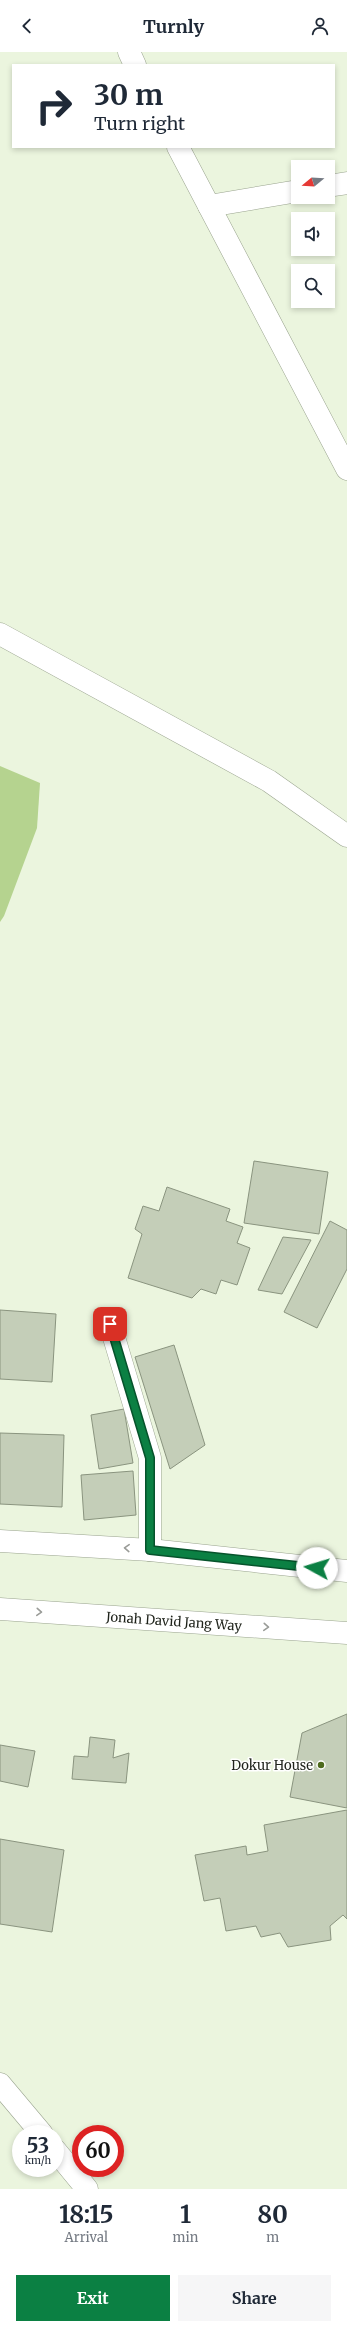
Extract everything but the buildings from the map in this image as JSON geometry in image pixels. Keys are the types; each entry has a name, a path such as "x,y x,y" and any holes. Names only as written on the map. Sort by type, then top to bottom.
{"street":[{"path":"129,52 135,64"},
{"path":"179,148 347,469"},
{"path":"335,185 347,183"},
{"path":"209,206 291,192"},
{"path":"0,634 269,781 347,836"},
{"path":"110,1324 150,1458 150,1550"},
{"path":"0,1541 150,1550 347,1571"},
{"name":"Jonah David Jang Way","path":"0,1609 347,1633"},
{"path":"0,2084 34,2125"},
{"path":"64,2161 87,2189"}],"shaded area":[{"path":"0,766 40,783 37,828 4,916 0,922"}],"place":[{"name":"Dokur House","path":"321,1765"}],"route":[{"path":"110,1324 150,1458 150,1550 317,1568"}]}
